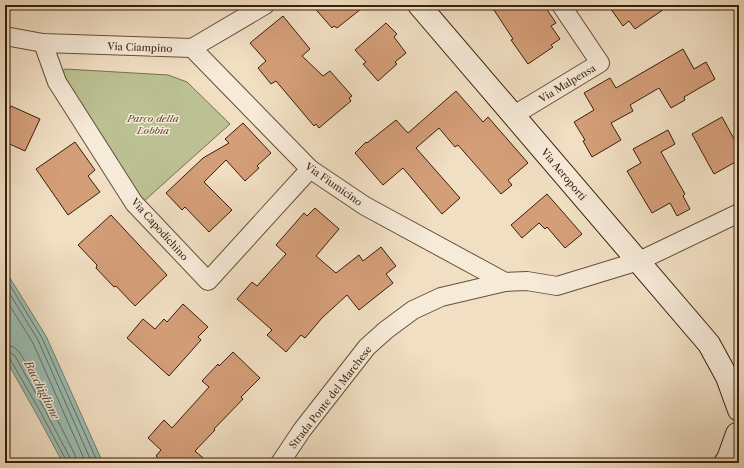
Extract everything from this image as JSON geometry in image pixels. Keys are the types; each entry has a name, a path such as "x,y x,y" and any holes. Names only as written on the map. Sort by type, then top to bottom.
{"street":[{"path":"192,48 265,5"},
{"name":"Via Aeroporti","path":"419,5 709,344 727,377 739,410"},
{"name":"Via Malpensa","path":"514,115 600,63 561,5"},
{"name":"Via Ciampino","path":"5,36 43,43 192,48"},
{"name":"Via Capodichino","path":"43,43 57,82 134,203 208,281 310,169"},
{"name":"Via Fiumicino","path":"192,48 310,169 365,206 505,282"},
{"name":"Strada Ponte del Marchese","path":"280,463 302,430 367,347 386,330 413,310 441,297 505,282 527,281 557,286 638,261 739,213"},
{"name":"Via Aeroporti","path":"709,344 739,367"},
{"path":"725,463 728,459 738,429"}],"green space":[{"name":"Parco della Lobbia","path":"65,69 168,75 187,82 230,124 143,202 61,72"}],"water":[{"name":"Bacchiglione","path":"5,270 46,336 103,463 63,463 5,358"}],"building":[{"path":"312,5 366,5 337,28 334,26 332,28"},
{"path":"502,5 544,5 556,23 551,26 560,39 551,45 553,47 528,64 511,40 513,39 494,10"},
{"path":"608,5 670,5 635,29 629,21 623,26"},
{"path":"283,16 310,49 302,56 323,76 330,71 352,96 349,98 351,101 319,128 316,124 314,126 276,81 271,84 258,68 266,61 250,43"},
{"path":"386,23 397,34 394,37 406,53 395,62 397,64 378,81 363,64 366,62 355,50"},
{"path":"683,49 694,69 706,62 715,79 684,97 685,100 671,108 659,88 630,105 633,111 611,123 621,140 592,157 583,141 585,140 574,122 594,110 584,93 610,78 616,88"},
{"path":"456,91 483,122 488,117 528,163 508,180 512,185 501,194 458,145 455,147 439,128 416,148 460,198 442,214 403,168 383,185 355,153 366,142 367,143 396,120 408,133"},
{"path":"11,106 40,119 25,151 5,142 5,118"},
{"path":"722,117 739,148 739,160 714,174 692,134"},
{"path":"243,123 271,153 257,166 259,168 245,181 226,160 204,182 232,210 209,232 185,207 182,210 166,193 203,158 229,143 225,139"},
{"path":"668,130 675,144 661,152 685,194 683,196 690,209 677,216 670,203 652,213 627,171 641,163 633,149"},
{"path":"75,142 95,170 88,176 100,192 68,215 36,169"},
{"path":"547,194 582,234 565,248 547,227 545,229 539,223 522,238 511,225"},
{"path":"315,208 339,229 316,256 336,273 359,255 363,261 381,247 396,266 386,274 393,283 359,310 347,295 322,318 305,338 301,335 286,352 267,335 272,330 237,299 252,282 257,286 286,254 276,245 304,213 307,216"},
{"path":"111,215 167,275 135,306 96,268 97,265 78,245"},
{"path":"183,304 208,327 198,337 201,340 169,376 127,338 143,319 155,329 164,319 167,322"},
{"path":"233,352 260,378 241,397 243,399 195,451 209,463 163,463 156,456 161,450 148,438 164,420 172,428 209,387 202,381 218,364 219,366"}]}
